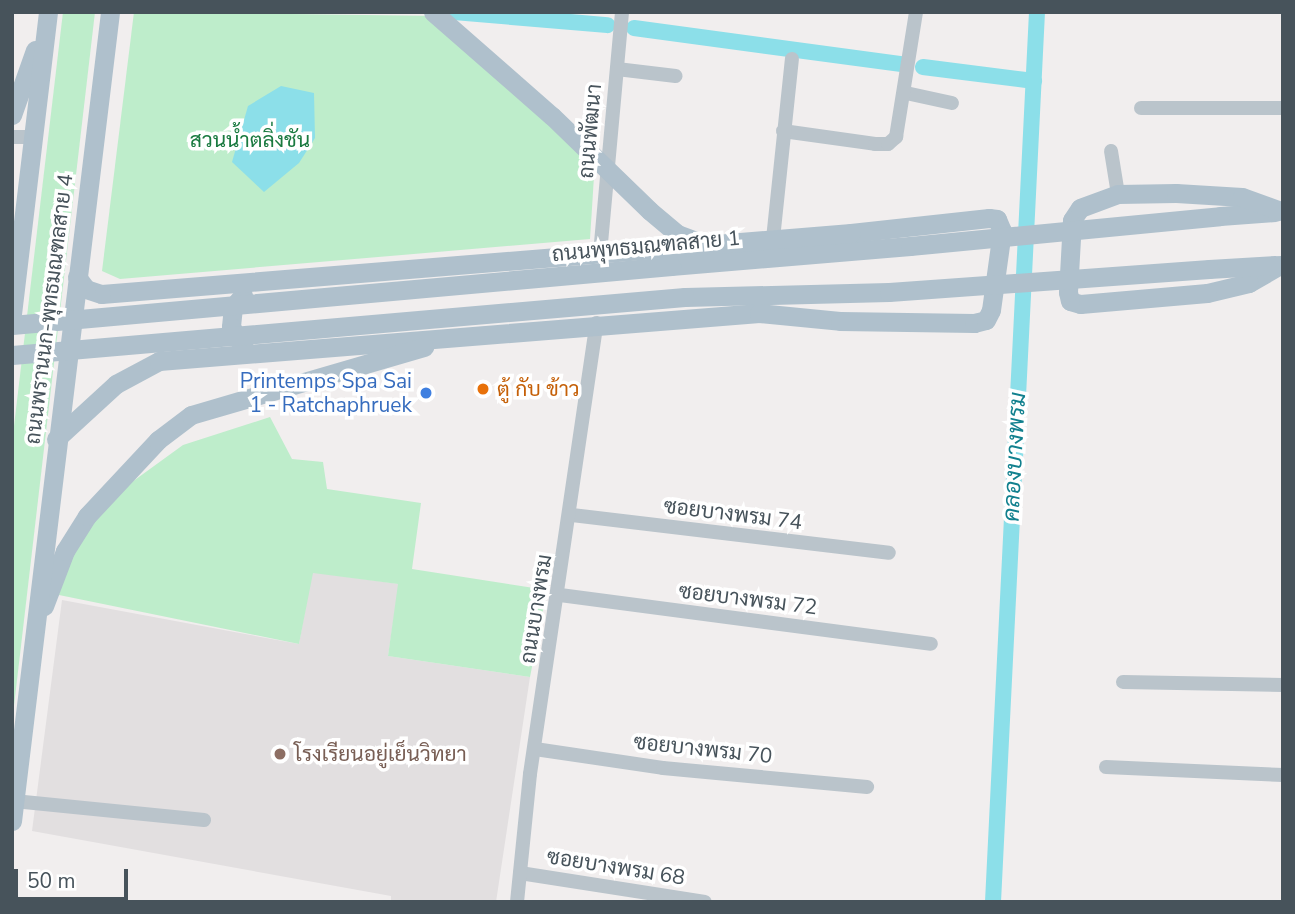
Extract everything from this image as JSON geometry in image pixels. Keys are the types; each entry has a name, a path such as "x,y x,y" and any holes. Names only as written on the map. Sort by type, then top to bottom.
{"main road":[{"name":"ถนนพรานนก-พุทธมณฑลสาย 4","path":"13,811 56,439 110,12"},
{"path":"433,12 677,234 706,245"},
{"name":"ถนนพรานนก-พุทธมณฑลสาย 4","path":"12,314 48,13"},
{"path":"12,115 48,13"},
{"path":"1281,265 1249,283 1207,293 1080,304 1070,300 1072,220 1080,208 1118,194 1217,194 1242,197 1282,211"},
{"name":"ถนนพุทธมณฑลสาย 1","path":"12,325 1282,211"},
{"path":"77,277 86,289 101,294 264,283 989,218 998,219 1003,231 991,310 986,320 840,321 759,313"},
{"path":"745,241 816,253"},
{"path":"56,439 116,384 159,361 597,323 759,313 888,292 1281,265"},
{"path":"258,354 243,348 231,327 233,307 242,295 264,283"},
{"path":"12,355 685,297 799,291 865,294"},
{"path":"34,633 65,551 87,516 158,440 191,415 465,335"}],"street":[{"name":"ถนนพัฒนา","path":"600,254 622,12"},
{"path":"783,131 888,144 896,137 906,93 916,12"},
{"path":"773,239 792,59"},
{"path":"617,69 676,76"},
{"path":"906,93 952,103"},
{"path":"1141,108 1283,108"},
{"path":"12,137 33,137"},
{"path":"1111,151 1118,194"},
{"name":"ถนนบางพรม","path":"517,902 535,749 561,595 597,323"},
{"name":"ซอยบางพรม 74","path":"572,515 889,553"},
{"name":"ซอยบางพรม 72","path":"561,595 931,644"},
{"path":"1123,682 1283,685"},
{"name":"ซอยบางพรม 70","path":"535,749 663,768 867,787"},
{"path":"1106,767 1283,775"},
{"path":"13,811 204,820"},
{"name":"ซอยบางพรม 68","path":"520,873 705,902"}],"shaded area":[{"name":"โรงเรียนอยู่เย็นวิทยา","path":"312,572 399,584 388,656 530,677 496,902 391,902 391,896 32,831 62,600 299,644"}],"green space":[{"path":"63,12 95,12 12,723 12,443"},
{"name":"สวนน้ำตลิ่งชัน","path":"134,12 439,16 595,161 590,239 120,279 102,271"},
{"path":"270,417 292,459 323,462 327,489 421,503 412,569 547,590 530,677 388,656 398,584 313,573 299,644 59,595 65,551 132,482 183,445"}],"water":[{"path":"281,86 314,93 315,138 299,163 264,192 232,162 248,106"}],"waterway":[{"path":"454,12 607,25"},
{"name":"คลองบางพรม","path":"993,902 1037,12"},
{"path":"634,28 902,64"},
{"path":"923,67 1034,81"}],"place":[{"name":"ตู้ กับ ข้าว","path":"483,389"},
{"name":"Printemps Spa Sai 1 - Ratchaphruek","path":"426,393"},
{"name":"โรงเรียนอยู่เย็นวิทยา","path":"280,754"}]}
